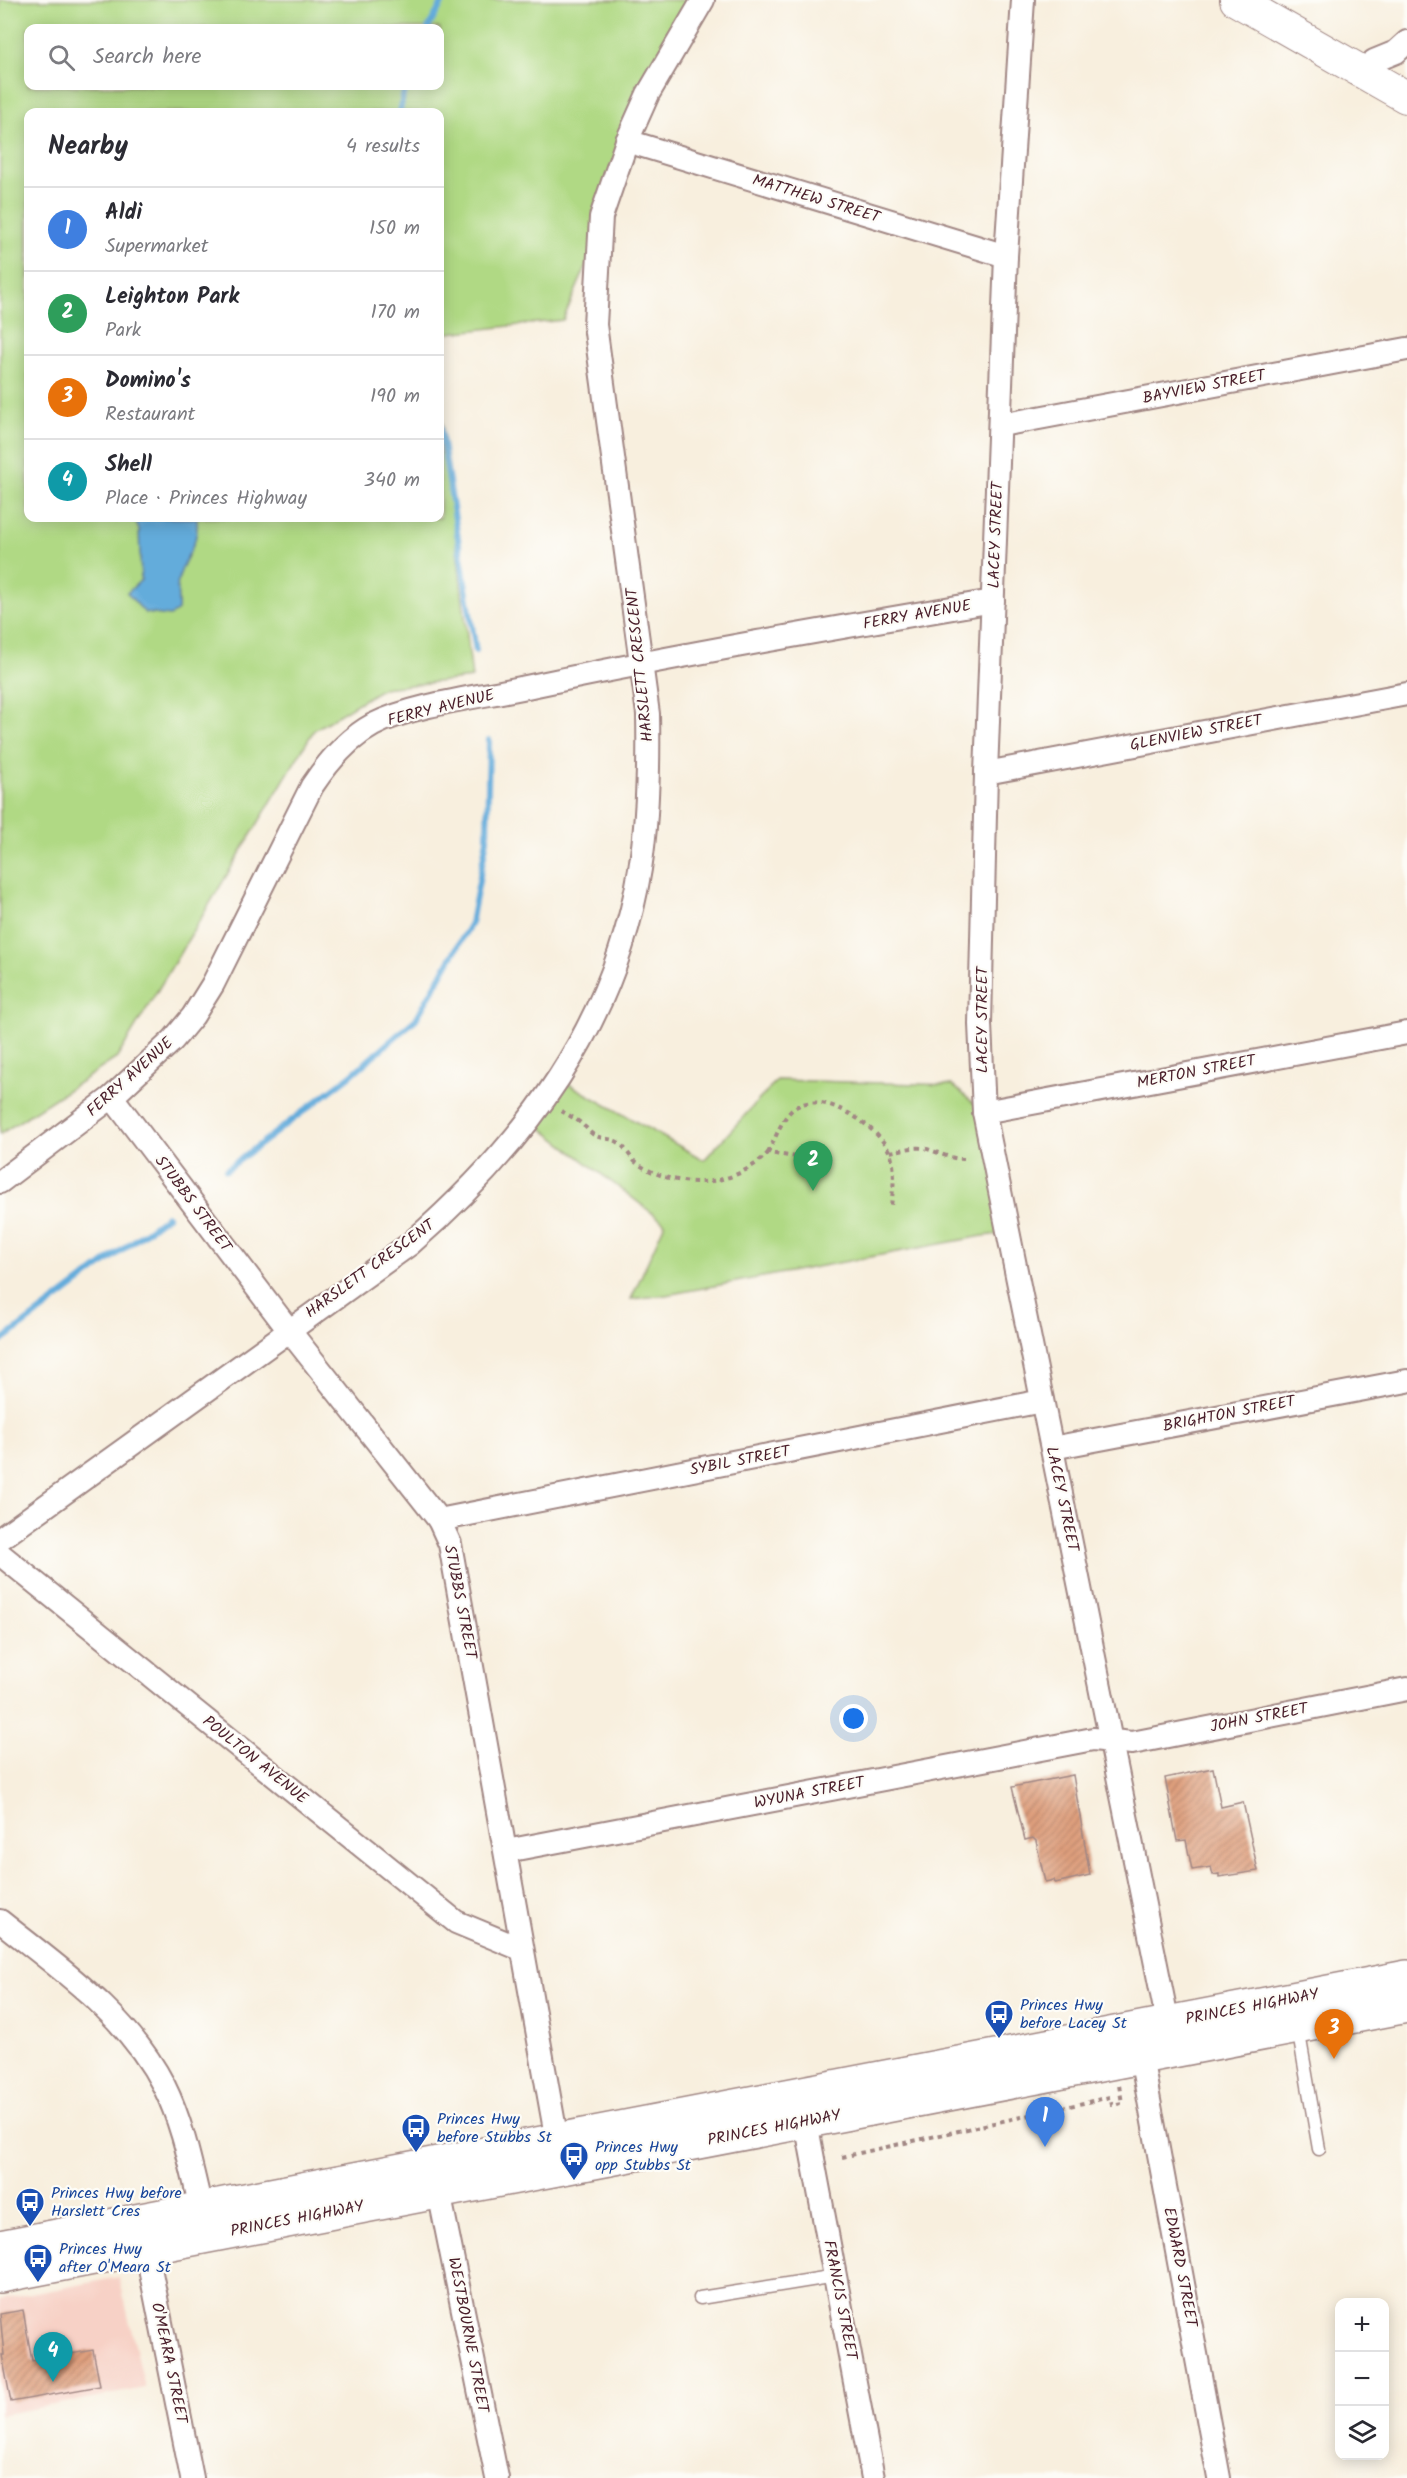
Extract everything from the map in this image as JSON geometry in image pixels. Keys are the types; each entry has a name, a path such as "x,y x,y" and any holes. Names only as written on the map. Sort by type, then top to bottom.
{"highway":[{"name":"PRINCES HIGHWAY","path":"0,2247 1407,1977"},
{"name":"PRINCES HIGHWAY","path":"0,2276 1407,2006"}],"main road":[{"path":"1236,0 1407,97"},
{"path":"1274,0 1348,42 1374,62 1407,97"}],"street":[{"name":"HARSLETT CRESCENT","path":"0,1539 288,1329 410,1244 450,1209 511,1144 545,1101 577,1049 600,998 628,921 640,869 649,768 648,714 642,663 595,325 601,218 627,141 648,94 703,0"},
{"name":"LACEY STREET","path":"1023,0 1006,256 986,772 980,1024 984,1112 1168,2024"},
{"path":"1374,62 1396,51 1407,42"},
{"name":"MATTHEW STREET","path":"627,141 1006,256"},
{"name":"BAYVIEW STREET","path":"1001,425 1407,349"},
{"name":"FERRY AVENUE","path":"0,1182 112,1097 173,1040 193,1016 213,984 312,786 326,764 349,742 373,726 401,715 642,663 993,601"},
{"name":"GLENVIEW STREET","path":"986,772 1407,694"},
{"name":"MERTON STREET","path":"984,1112 1407,1033"},
{"name":"STUBBS STREET","path":"112,1097 288,1329 439,1520 450,1544 557,2141"},
{"name":"BRIGHTON STREET","path":"1052,1448 1407,1381"},
{"name":"SYBIL STREET","path":"439,1520 1042,1401"},
{"name":"POULTON AVENUE","path":"0,1554 456,1922 521,1949"},
{"name":"JOHN STREET","path":"1112,1740 1132,1743 1407,1689"},
{"name":"WYUNA STREET","path":"506,1851 1093,1739 1112,1740"},
{"path":"0,1921 80,1986 116,2019 144,2052 164,2087 180,2128 201,2208"},
{"name":"EDWARD STREET","path":"1141,2057 1219,2478"},
{"name":"FRANCIS STREET","path":"806,2122 873,2478"},
{"name":"WESTBOURNE STREET","path":"439,2192 496,2478"},
{"name":"O'MEARA STREET","path":"146,2248 192,2478"}],"lane":[{"path":"1298,2027 1318,2149"},
{"path":"700,2298 836,2276"}],"path":[{"path":"545,1101 583,1124 592,1134 616,1141 635,1162 680,1180 701,1183 723,1182 743,1173 768,1153 787,1116 794,1109 804,1104 820,1103 839,1108 860,1119 873,1130 890,1152 893,1171 891,1206"},
{"path":"890,1152 908,1148 924,1148 952,1159 964,1159"},
{"path":"768,1153 797,1157"},
{"path":"842,2157 1110,2097 1112,2105 1122,2103 1118,2082"}],"shaded area":[{"path":"119,2277 145,2388 0,2415 0,2300"}],"green space":[{"path":"0,0 701,0 563,320 444,334 444,108 24,108 24,522 444,522 444,438 472,678 383,688 314,730 117,1058 0,1134"},
{"path":"560,1079 704,1160 777,1080 952,1085 984,1112 1010,1233 983,1236 666,1295 631,1299 665,1223 531,1120"}],"water":[{"path":"136,522 197,522 196,537 178,581 178,610 170,616 145,613 127,593 141,580 139,530"}],"building":[{"path":"1213,1768 1221,1807 1243,1802 1258,1871 1219,1877 1219,1874 1213,1875 1211,1867 1192,1870 1186,1840 1177,1841 1165,1778"},
{"path":"1073,1775 1090,1875 1055,1883 1054,1880 1045,1882 1036,1841 1033,1838 1025,1840 1012,1787"},
{"path":"23,2310 32,2361 93,2350 100,2386 11,2402 2,2355 4,2355 0,2314"}],"waterway":[{"path":"430,24 444,0"},
{"path":"401,108 404,90"},
{"path":"444,451 476,651"},
{"path":"226,1170 350,1076 416,1019 471,923 487,839 489,740"},
{"path":"0,1342 167,1216"}],"place":[{"name":"Leighton Park","path":"813,1191"},
{"name":"Princes Hwy before Lacey St","path":"999,2040"},
{"name":"Domino's","path":"1334,2059"},
{"name":"Aldi","path":"1045,2147"},
{"name":"Princes Hwy before Stubbs St","path":"416,2154"},
{"name":"Princes Hwy opp Stubbs St","path":"574,2182"},
{"name":"Princes Hwy before Harslett Cres","path":"30,2228"},
{"name":"Princes Hwy after O'Meara St","path":"38,2284"},
{"name":"Shell","path":"53,2382"}]}
